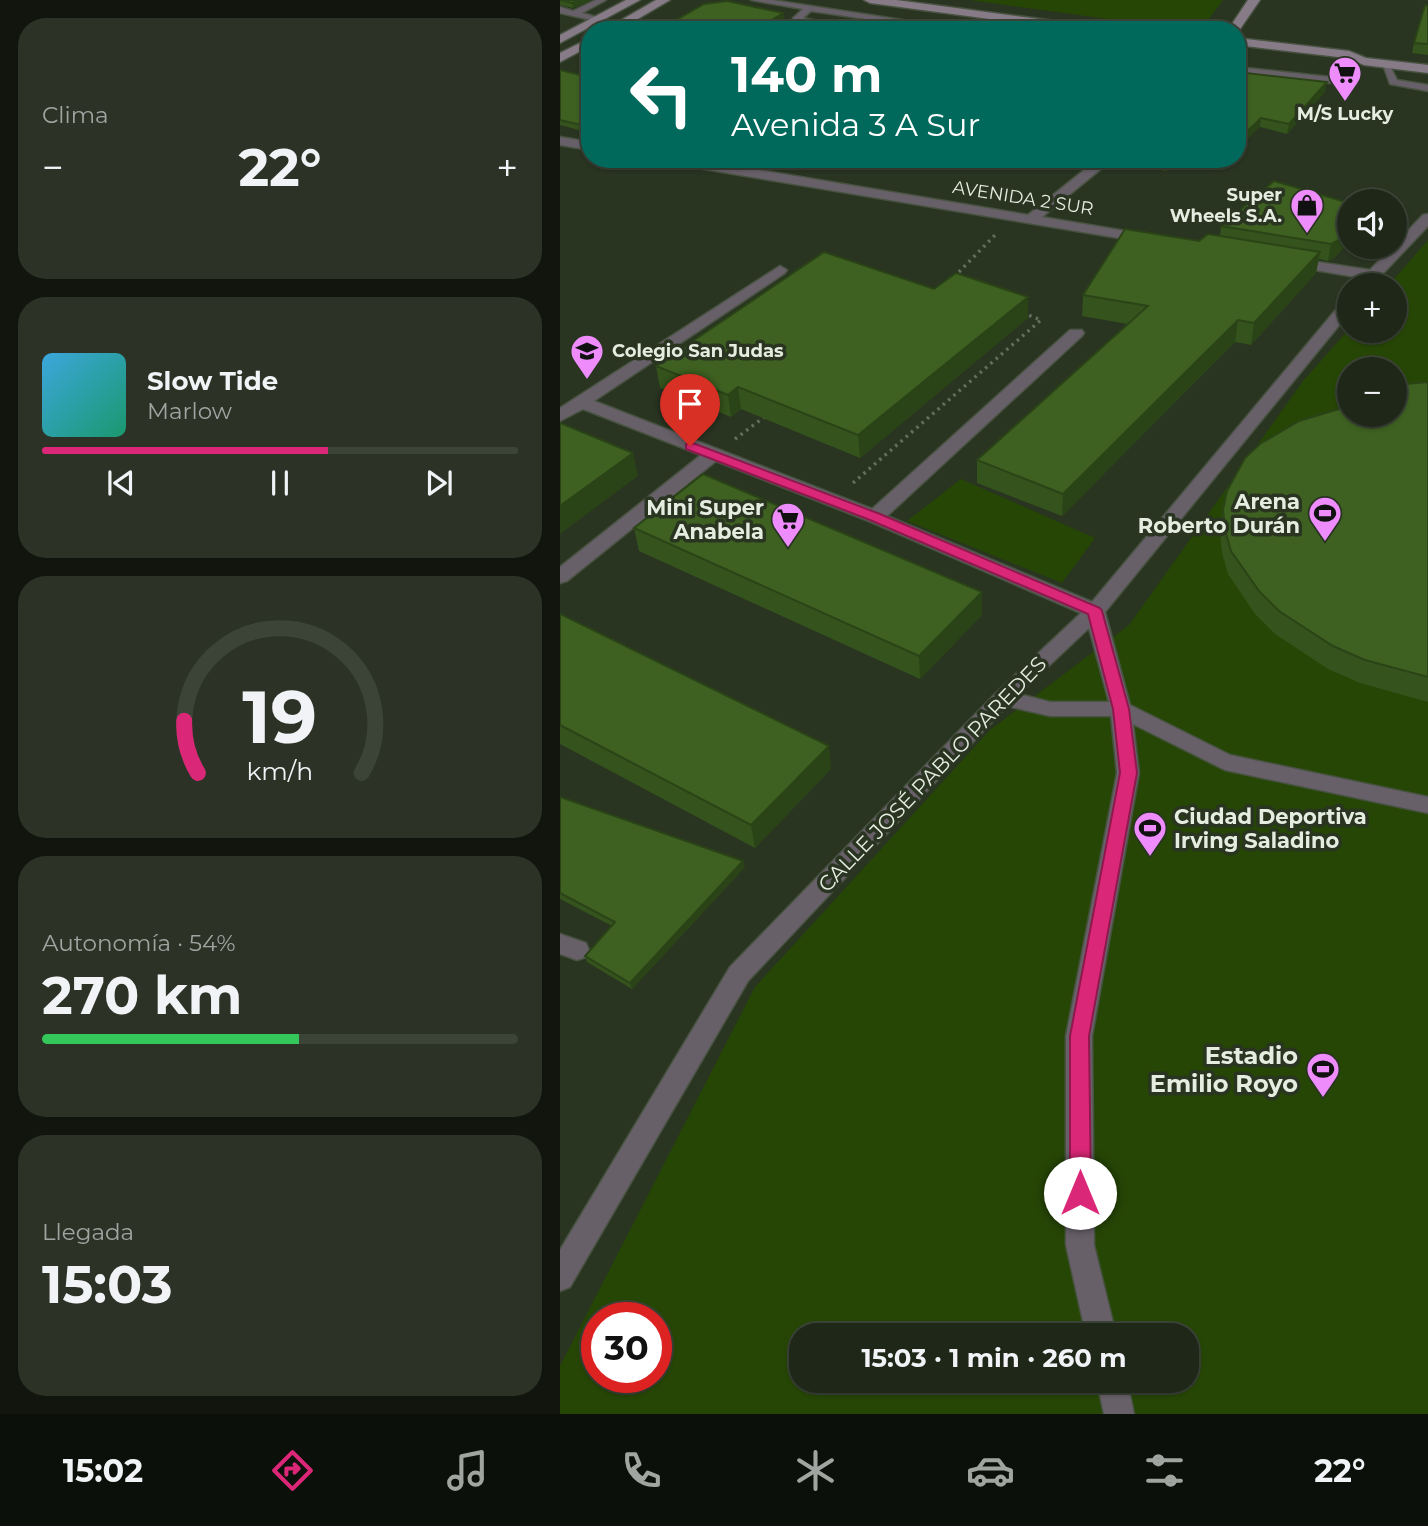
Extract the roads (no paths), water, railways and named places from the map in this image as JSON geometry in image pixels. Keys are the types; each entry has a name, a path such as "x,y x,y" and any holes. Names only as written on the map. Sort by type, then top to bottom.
{"main road":[{"path":"597,20 634,0"},
{"path":"626,21 664,0"},
{"path":"870,0 1031,21"},
{"path":"1240,21 1254,0"},
{"path":"560,40 581,29"},
{"path":"1246,42 1349,55 1364,61 1428,69"},
{"path":"560,58 581,46"},
{"path":"1246,53 1348,64 1364,61"}],"street":[{"path":"560,141 581,144"},
{"name":"AVENIDA 2 SUR","path":"722,168 1167,242"},
{"path":"1031,219 1096,168"},
{"path":"1375,273 1428,218"},
{"path":"1276,260 1337,273"},
{"path":"560,416 780,270"},
{"name":"CALLE JOSÉ PABLO PAREDES","path":"560,1277 739,974 1003,698 1095,611 1337,318"},
{"path":"875,517 1076,333"},
{"path":"581,402 875,517 1095,611 1121,709 1128,773 1079,1036 1080,1245 1098,1323"},
{"path":"560,577 712,455"},
{"path":"1003,698 1050,709 1121,709 1225,762 1428,805"},
{"path":"1115,1393 1119,1414"}],"lane":[{"path":"575,14 602,0"},
{"path":"755,0 897,21"},
{"path":"802,21 796,20 808,9"},
{"path":"560,10 597,20"},
{"path":"1246,71 1342,81 1345,79 1348,64"},
{"path":"1385,64 1393,82 1428,88"}],"place":[{"name":"M/S Lucky","path":"1345,103"},
{"name":"Super Wheels S.A.","path":"1307,235"},
{"name":"Colegio San Judas","path":"587,381"},
{"name":"Arena Roberto Durán","path":"1325,543"},
{"name":"Mini Super Anabela","path":"788,549"},
{"name":"Ciudad Deportiva Irving Saladino","path":"1150,858"},
{"name":"Estadio Emilio Royo","path":"1323,1099"}]}
